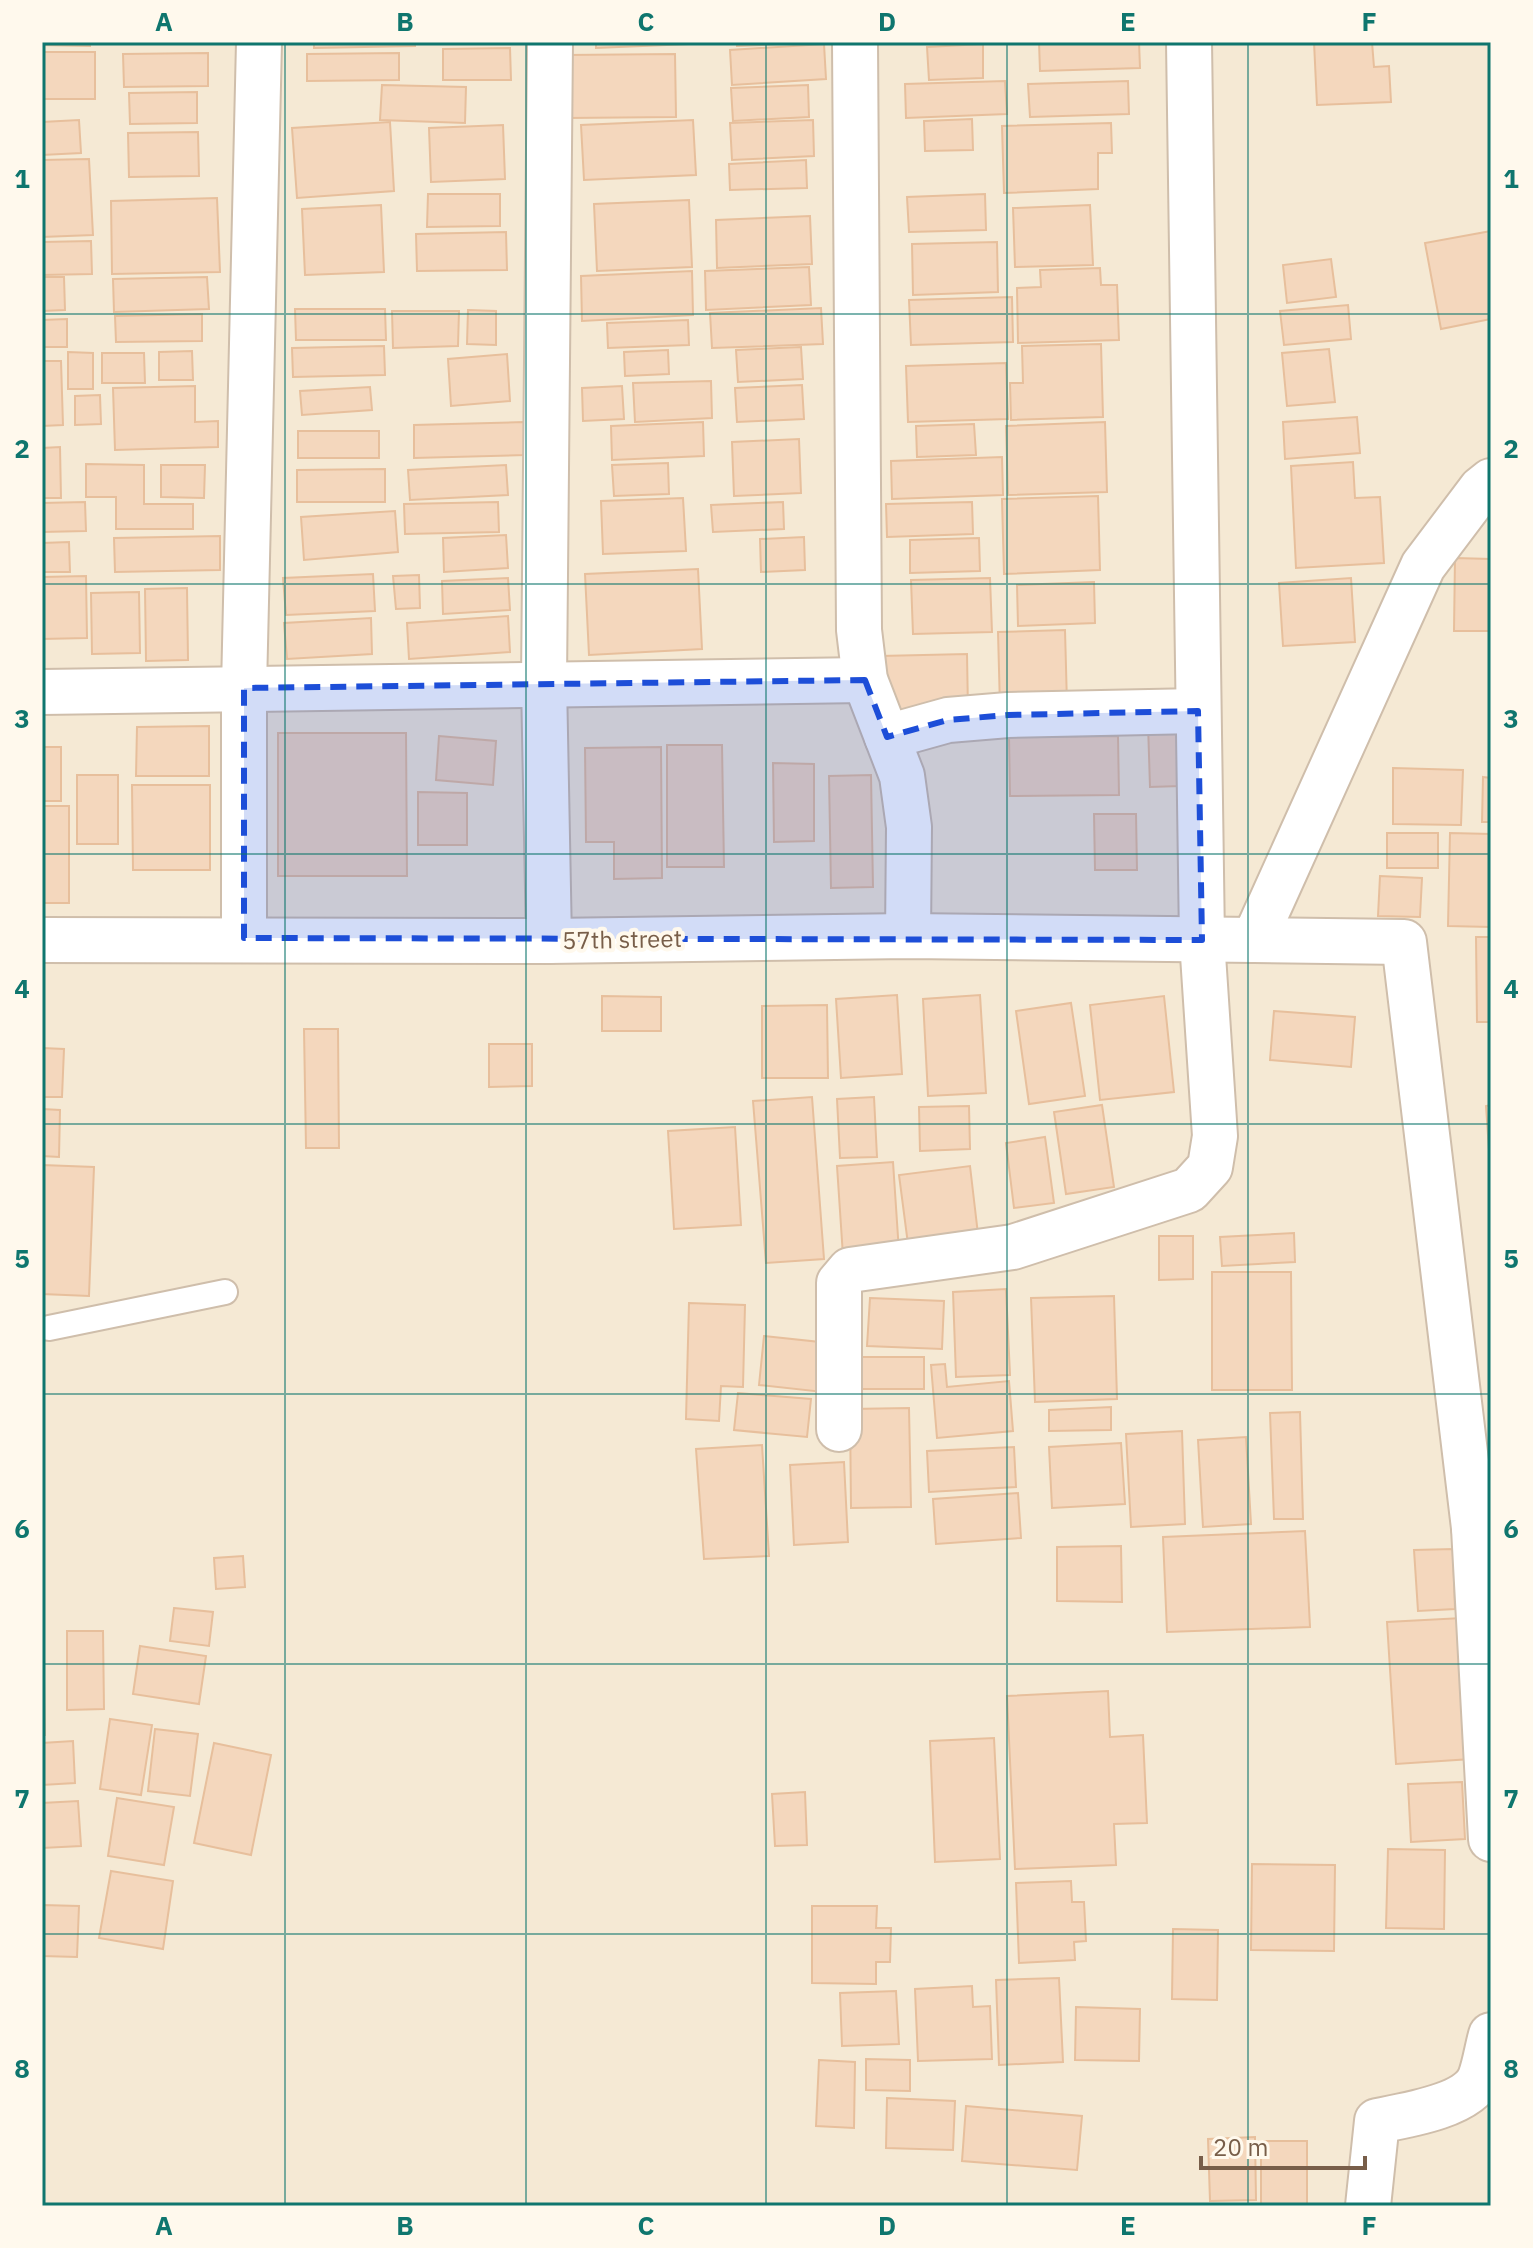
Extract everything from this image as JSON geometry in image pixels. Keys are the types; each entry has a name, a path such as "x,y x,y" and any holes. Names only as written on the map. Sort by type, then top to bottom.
{"street":[{"path":"244,938 244,688 259,42"},
{"path":"549,941 544,682 550,42"},
{"path":"855,42 859,630 865,680 902,776 909,827 908,936"},
{"path":"839,1429 839,1283 850,1270 1013,1247 1189,1190 1210,1167 1215,1136 1202,940 1189,42"},
{"path":"1254,940 1423,566 1481,489 1491,481"},
{"path":"42,692 544,682 865,680"},
{"path":"887,737 948,720 1008,715 1198,711"},
{"name":"57th street","path":"42,940 549,941 908,936 1404,942 1482,1534"},
{"path":"1482,1534 1491,1839"},
{"path":"1368,2206 1377,2121 1423,2112 1465,2094 1479,2081 1491,2035"}],"lane":[{"path":"49,1328 225,1292"}],"highlighted area":[{"path":"865,680 887,737 948,720 1008,715 1198,711 1202,940 244,938 244,688"}],"shaded area":[{"path":"42,42 1491,42 1491,2206 42,2206"}],"building":[{"path":"42,42 90,42 90,46 42,45"},
{"path":"314,42 415,42 415,46 314,48"},
{"path":"596,42 713,42 713,43 596,48"},
{"path":"737,42 810,42 810,43 737,46"},
{"path":"1039,42 1139,42 1140,68 1040,71"},
{"path":"1314,42 1372,42 1374,67 1389,66 1391,102 1317,105"},
{"path":"824,44 826,79 732,85 730,50"},
{"path":"983,44 983,78 929,80 927,47"},
{"path":"510,48 511,80 443,80 443,49"},
{"path":"42,52 95,52 95,99 42,99"},
{"path":"208,53 208,86 124,87 123,54"},
{"path":"399,53 399,80 307,81 307,54"},
{"path":"675,54 676,117 567,118 566,55"},
{"path":"1005,81 1007,114 906,118 905,84"},
{"path":"1128,81 1129,114 1030,117 1028,84"},
{"path":"382,85 466,87 465,123 380,120"},
{"path":"808,85 809,117 733,121 731,88"},
{"path":"197,92 197,123 130,124 129,93"},
{"path":"972,119 973,150 925,151 924,121"},
{"path":"79,120 81,153 42,155 42,122"},
{"path":"693,120 696,175 584,180 581,125"},
{"path":"813,120 814,156 732,160 730,123"},
{"path":"390,122 394,191 297,198 292,128"},
{"path":"1111,123 1112,153 1098,153 1098,189 1004,193 1002,126"},
{"path":"503,125 505,179 431,182 429,128"},
{"path":"198,132 199,176 129,177 128,133"},
{"path":"89,159 93,235 42,237 42,160"},
{"path":"806,160 807,188 730,190 729,164"},
{"path":"428,194 500,194 500,226 427,227"},
{"path":"985,194 986,230 909,232 907,197"},
{"path":"217,198 220,272 112,274 111,201"},
{"path":"689,200 692,267 597,271 594,204"},
{"path":"381,205 384,272 305,275 302,209"},
{"path":"1090,205 1093,265 1015,267 1013,208"},
{"path":"810,216 812,264 717,268 716,220"},
{"path":"1491,231 1491,319 1441,329 1425,243"},
{"path":"506,232 507,270 417,271 416,234"},
{"path":"91,241 92,274 42,275 42,242"},
{"path":"997,242 998,292 913,295 912,244"},
{"path":"1331,259 1336,297 1287,303 1283,265"},
{"path":"809,267 811,305 706,310 705,271"},
{"path":"1100,268 1101,285 1117,285 1119,340 1018,343 1017,288 1041,287 1040,270"},
{"path":"692,271 693,315 582,321 581,276"},
{"path":"42,277 64,277 65,310 42,311"},
{"path":"207,277 209,309 114,312 113,279"},
{"path":"1012,297 1013,342 911,345 909,300"},
{"path":"1348,305 1351,339 1284,345 1280,311"},
{"path":"821,308 823,344 712,348 710,313"},
{"path":"295,309 385,309 386,340 296,340"},
{"path":"468,310 496,311 496,345 467,344"},
{"path":"392,311 459,311 458,346 393,348"},
{"path":"202,314 202,341 116,342 115,316"},
{"path":"67,319 67,347 42,347 42,320"},
{"path":"688,320 689,345 608,348 607,323"},
{"path":"1101,344 1103,417 1011,420 1010,383 1023,383 1022,346"},
{"path":"384,346 385,375 293,377 292,348"},
{"path":"801,347 803,379 738,382 736,350"},
{"path":"1329,349 1335,402 1287,406 1282,353"},
{"path":"668,350 669,374 625,376 624,352"},
{"path":"192,351 193,380 159,380 159,352"},
{"path":"68,352 93,353 93,389 68,389"},
{"path":"102,353 144,353 145,383 102,383"},
{"path":"507,354 510,401 451,406 448,359"},
{"path":"42,361 61,361 63,425 42,426"},
{"path":"1006,363 1008,419 908,422 906,366"},
{"path":"711,381 712,418 635,422 633,383"},
{"path":"802,385 804,419 737,422 735,388"},
{"path":"195,386 195,422 218,421 218,447 115,450 113,388"},
{"path":"622,386 624,419 583,421 582,388"},
{"path":"370,387 372,410 302,415 300,391"},
{"path":"100,395 101,424 75,425 75,396"},
{"path":"1357,417 1360,453 1285,459 1283,422"},
{"path":"524,422 525,455 414,458 414,425"},
{"path":"703,422 704,456 612,460 611,426"},
{"path":"1105,422 1107,492 1008,495 1006,426"},
{"path":"974,424 976,455 917,457 916,426"},
{"path":"298,431 379,431 379,458 298,458"},
{"path":"799,439 801,493 734,496 732,442"},
{"path":"60,447 61,498 42,498 42,448"},
{"path":"1002,457 1003,495 892,499 891,461"},
{"path":"1353,462 1355,498 1380,497 1384,563 1296,568 1291,466"},
{"path":"668,463 669,494 614,496 612,465"},
{"path":"86,464 144,465 144,504 193,504 193,529 116,529 116,497 86,497"},
{"path":"161,465 205,465 204,498 161,497"},
{"path":"506,465 508,495 410,500 408,470"},
{"path":"385,469 385,502 297,502 297,470"},
{"path":"1098,496 1100,570 1004,574 1002,499"},
{"path":"683,498 686,551 603,554 601,501"},
{"path":"85,502 86,531 42,532 42,503"},
{"path":"498,502 499,532 405,534 404,504"},
{"path":"783,502 784,529 713,532 711,505"},
{"path":"972,502 973,534 887,537 886,504"},
{"path":"395,511 398,552 304,560 301,517"},
{"path":"506,535 508,568 444,572 443,538"},
{"path":"220,536 220,570 115,572 114,538"},
{"path":"804,537 805,570 761,572 760,539"},
{"path":"979,538 980,571 910,573 910,540"},
{"path":"69,542 70,572 42,572 42,543"},
{"path":"1455,558 1491,559 1491,631 1454,631"},
{"path":"698,569 702,649 589,655 585,574"},
{"path":"373,574 375,611 286,615 283,578"},
{"path":"419,575 420,608 396,609 393,576"},
{"path":"86,576 87,638 42,639 42,577"},
{"path":"508,578 510,610 443,614 442,581"},
{"path":"990,578 992,632 913,634 911,580"},
{"path":"1351,578 1355,642 1283,646 1279,583"},
{"path":"1094,582 1095,623 1018,626 1017,585"},
{"path":"187,588 188,660 146,661 145,589"},
{"path":"139,592 140,653 92,654 91,593"},
{"path":"508,616 510,652 409,659 407,623"},
{"path":"371,618 372,654 287,659 284,623"},
{"path":"1065,630 1067,704 1000,707 998,632"},
{"path":"967,654 968,711 900,714 881,683 880,656"},
{"path":"1177,721 1180,786 1150,787 1148,724"},
{"path":"209,726 209,776 136,776 137,727"},
{"path":"278,733 406,733 407,876 278,876"},
{"path":"439,736 496,741 493,785 436,780"},
{"path":"1118,736 1119,795 1010,796 1009,737"},
{"path":"667,745 722,745 724,867 667,867"},
{"path":"42,747 61,747 61,801 42,801"},
{"path":"661,747 662,878 614,879 614,842 586,842 585,748"},
{"path":"773,763 814,764 814,841 774,842"},
{"path":"1393,768 1463,770 1461,825 1393,824"},
{"path":"77,775 118,775 118,844 77,844"},
{"path":"871,775 873,887 831,888 829,776"},
{"path":"1483,777 1491,778 1491,822 1482,822"},
{"path":"132,785 210,785 210,870 133,870"},
{"path":"418,792 467,793 467,845 418,845"},
{"path":"42,806 69,806 69,903 42,903"},
{"path":"1094,814 1136,814 1137,870 1095,870"},
{"path":"1387,833 1438,833 1438,868 1387,868"},
{"path":"1450,833 1491,834 1491,927 1448,926"},
{"path":"1380,876 1422,878 1420,917 1378,916"},
{"path":"1476,937 1491,937 1491,1022 1477,1022"},
{"path":"897,995 902,1074 841,1078 836,999"},
{"path":"980,995 986,1093 928,1096 923,999"},
{"path":"602,996 661,997 661,1031 602,1031"},
{"path":"1164,996 1174,1092 1100,1100 1090,1005"},
{"path":"1071,1003 1085,1096 1029,1104 1016,1011"},
{"path":"827,1005 828,1078 762,1078 762,1006"},
{"path":"1274,1011 1355,1017 1351,1067 1270,1060"},
{"path":"304,1029 338,1029 339,1148 306,1148"},
{"path":"489,1044 532,1044 532,1086 489,1087"},
{"path":"42,1048 64,1049 62,1097 42,1097"},
{"path":"812,1097 824,1259 766,1263 753,1101"},
{"path":"874,1097 877,1157 840,1158 837,1099"},
{"path":"1102,1105 1114,1187 1066,1194 1054,1112"},
{"path":"1491,1105 1491,1179 1486,1106"},
{"path":"969,1106 970,1149 920,1151 919,1107"},
{"path":"42,1109 60,1110 59,1157 42,1156"},
{"path":"735,1127 741,1225 674,1229 668,1131"},
{"path":"1045,1137 1054,1203 1014,1208 1006,1143"},
{"path":"893,1162 899,1252 843,1256 837,1166"},
{"path":"42,1165 94,1167 89,1296 42,1294"},
{"path":"970,1166 979,1243 909,1252 899,1175"},
{"path":"1294,1233 1295,1262 1222,1266 1220,1237"},
{"path":"1159,1236 1193,1236 1193,1279 1159,1280"},
{"path":"1212,1272 1291,1272 1292,1390 1212,1390"},
{"path":"1006,1289 1010,1375 956,1377 953,1292"},
{"path":"1114,1296 1117,1399 1035,1402 1031,1298"},
{"path":"870,1298 944,1301 942,1349 867,1346"},
{"path":"689,1303 745,1305 743,1387 721,1386 719,1421 686,1419"},
{"path":"764,1336 829,1343 823,1392 759,1385"},
{"path":"854,1357 924,1357 924,1389 853,1389"},
{"path":"945,1364 947,1387 1009,1381 1013,1431 937,1438 931,1365"},
{"path":"738,1393 811,1399 807,1437 734,1430"},
{"path":"1111,1407 1111,1430 1049,1431 1049,1410"},
{"path":"909,1408 911,1507 851,1508 850,1409"},
{"path":"1300,1412 1303,1519 1274,1519 1270,1413"},
{"path":"1182,1431 1185,1524 1131,1527 1126,1434"},
{"path":"1246,1437 1251,1524 1203,1527 1198,1440"},
{"path":"1121,1443 1125,1504 1052,1508 1049,1447"},
{"path":"762,1445 769,1556 704,1559 696,1449"},
{"path":"1014,1447 1016,1487 929,1492 927,1451"},
{"path":"844,1462 848,1542 794,1545 790,1465"},
{"path":"1018,1493 1021,1538 936,1544 933,1499"},
{"path":"1305,1531 1310,1627 1167,1632 1163,1537"},
{"path":"1121,1546 1122,1602 1057,1601 1057,1547"},
{"path":"1453,1549 1455,1609 1418,1611 1414,1550"},
{"path":"243,1556 245,1587 216,1589 214,1558"},
{"path":"174,1608 213,1612 209,1646 170,1641"},
{"path":"1462,1618 1471,1759 1396,1764 1387,1622"},
{"path":"43,1626 45,1735 42,1735"},
{"path":"67,1631 103,1631 104,1709 67,1710"},
{"path":"140,1646 206,1656 199,1704 133,1694"},
{"path":"1108,1691 1110,1737 1143,1735 1147,1823 1114,1824 1116,1865 1015,1869 1007,1696"},
{"path":"110,1719 152,1725 141,1795 100,1789"},
{"path":"155,1729 198,1734 190,1796 148,1791"},
{"path":"994,1738 1000,1859 935,1862 930,1741"},
{"path":"73,1741 75,1783 42,1785 42,1743"},
{"path":"214,1743 271,1755 251,1855 194,1843"},
{"path":"1462,1782 1465,1839 1411,1842 1408,1784"},
{"path":"805,1792 807,1845 775,1846 772,1794"},
{"path":"117,1798 174,1807 164,1865 108,1856"},
{"path":"78,1801 81,1846 42,1848 42,1803"},
{"path":"1388,1849 1445,1850 1444,1929 1386,1928"},
{"path":"1252,1864 1335,1865 1334,1951 1251,1950"},
{"path":"111,1871 173,1881 163,1949 99,1938"},
{"path":"1071,1881 1072,1902 1084,1902 1086,1941 1074,1942 1075,1960 1019,1963 1016,1883"},
{"path":"42,1905 79,1906 77,1957 42,1956"},
{"path":"812,1906 877,1906 876,1928 891,1928 890,1962 876,1962 876,1984 812,1983"},
{"path":"1173,1929 1218,1930 1217,2000 1172,1999"},
{"path":"1059,1978 1063,2062 999,2065 996,1980"},
{"path":"972,1986 973,2007 990,2006 992,2059 918,2061 915,1989"},
{"path":"896,1991 899,2044 842,2046 840,1993"},
{"path":"1076,2007 1140,2009 1139,2061 1075,2060"},
{"path":"866,2059 910,2060 910,2091 866,2090"},
{"path":"819,2060 855,2062 854,2128 816,2126"},
{"path":"887,2098 955,2101 953,2150 886,2148"},
{"path":"966,2106 1082,2116 1077,2170 962,2161"},
{"path":"1255,2137 1256,2200 1210,2201 1208,2139"},
{"path":"1261,2141 1307,2141 1307,2206 1261,2206"}]}
